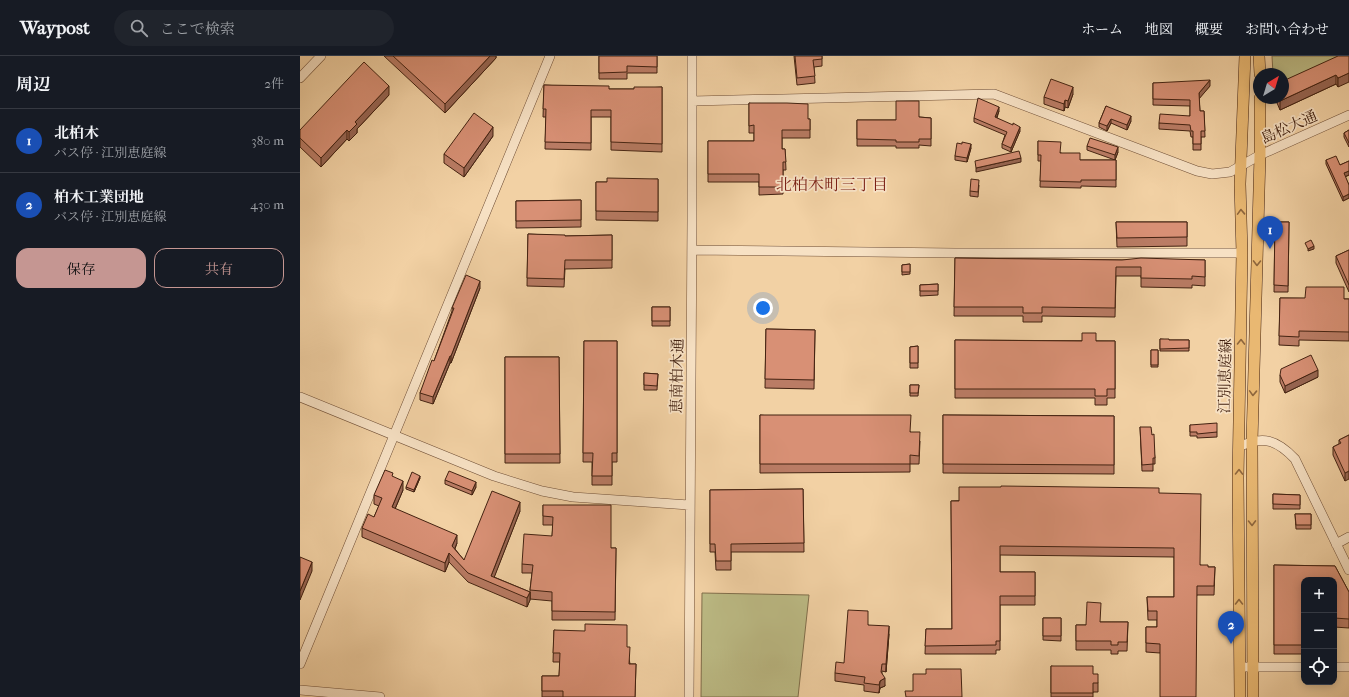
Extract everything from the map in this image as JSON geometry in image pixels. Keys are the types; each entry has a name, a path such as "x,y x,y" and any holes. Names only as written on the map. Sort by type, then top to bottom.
{"main road":[{"name":"江別恵庭線","path":"1240,697 1239,447 1242,253 1241,166 1245,56"},
{"path":"1260,56 1260,68"},
{"name":"江別恵庭線","path":"1253,697 1252,440 1260,155 1260,104"}],"street":[{"path":"300,78 321,56"},
{"path":"300,664 550,56"},
{"name":"恵南柏木通","path":"689,697 692,56"},
{"name":"島松大通","path":"692,101 994,94 1197,170 1212,174 1230,172 1260,155 1349,115"},
{"path":"692,250 955,253 1242,253"},
{"path":"300,397 494,476 542,490 574,497 689,505"},
{"path":"1239,447 1252,440 1274,442 1295,458 1349,570"},
{"path":"1336,544 1349,538"},
{"path":"1240,667 1301,667"},
{"path":"1337,667 1349,667"},
{"path":"300,690 380,697"}],"shaded area":[{"path":"1272,56 1349,56 1289,85 1289,68 1273,68"},
{"path":"702,593 809,595 798,697 701,697"}],"building":[{"path":"393,56 490,56 445,104"},
{"path":"599,56 657,56 657,67 627,66 627,72 599,73"},
{"path":"795,56 822,56 822,59 813,60 815,76 797,78"},
{"path":"1338,56 1349,56 1349,73 1338,78 1336,75 1289,97 1289,78"},
{"path":"364,62 389,86 355,122 357,124 349,132 347,130 321,158 300,138 300,130"},
{"path":"1051,79 1073,87 1068,101 1065,100 1064,104 1044,97"},
{"path":"1210,80 1199,93 1200,111 1204,111 1205,131 1201,131 1201,144 1193,144 1193,131 1191,131 1190,125 1159,123 1160,114 1190,116 1190,100 1153,99 1153,83"},
{"path":"544,85 609,86 609,89 662,87 662,144 611,142 611,110 591,110 591,143 545,142 546,109 543,109"},
{"path":"978,98 999,107 995,117 1020,127 1011,148 1002,144 1007,132 974,118"},
{"path":"896,101 919,101 919,117 931,118 931,139 919,139 919,142 896,142 896,140 857,139 857,120 896,120"},
{"path":"749,103 808,104 810,130 782,130 782,149 785,149 786,162 783,162 783,187 759,187 759,174 708,174 708,141 754,141 754,125 749,126"},
{"path":"1106,106 1131,116 1127,125 1111,119 1107,126 1099,123"},
{"path":"474,113 493,127 464,168 444,154"},
{"path":"1349,130 1349,143 1344,133"},
{"path":"1090,138 1118,147 1115,155 1087,146"},
{"path":"1038,141 1061,142 1060,153 1080,153 1080,160 1116,160 1116,180 1081,180 1081,182 1040,181 1041,155 1038,155"},
{"path":"962,142 971,144 967,158 955,156 957,143 962,144"},
{"path":"1019,151 1021,158 976,168 975,161"},
{"path":"1336,156 1340,165 1349,161 1349,171 1344,173 1349,185 1349,194 1343,197 1326,160"},
{"path":"607,178 658,179 658,212 596,211 596,182 607,182"},
{"path":"971,179 979,180 978,192 970,191"},
{"path":"581,200 581,220 516,221 516,201"},
{"path":"1116,222 1187,222 1187,237 1117,238"},
{"path":"1275,222 1289,222 1288,286 1274,285"},
{"path":"528,234 565,236 612,235 612,260 565,260 564,279 527,278"},
{"path":"1311,240 1314,246 1308,249 1305,243"},
{"path":"1349,250 1349,285 1336,256"},
{"path":"955,258 1122,260 1141,258 1205,260 1205,277 1192,276 1192,279 1141,278 1141,267 1116,267 1115,308 1042,307 1042,313 1023,313 1023,307 954,307"},
{"path":"910,264 910,272 902,272 902,265"},
{"path":"466,275 480,281 451,356 433,397 420,393 432,360 434,361 454,308 452,308"},
{"path":"938,284 938,291 920,291 920,285"},
{"path":"1306,287 1344,287 1344,299 1349,299 1349,332 1299,331 1299,337 1279,336 1280,298 1305,298"},
{"path":"652,307 670,307 670,321 652,321"},
{"path":"766,329 815,330 814,380 765,379"},
{"path":"1082,333 1096,333 1096,341 1115,341 1115,389 1107,389 1107,396 1095,396 1095,389 955,389 955,340 1082,341"},
{"path":"1160,339 1189,340 1189,348 1160,349"},
{"path":"584,341 617,341 617,453 612,453 612,476 592,476 593,453 583,453"},
{"path":"918,346 918,363 910,363 910,347"},
{"path":"1151,350 1158,350 1158,365 1151,365"},
{"path":"1311,355 1318,370 1285,386 1280,375 1281,369"},
{"path":"505,357 559,357 560,454 505,454"},
{"path":"644,373 658,374 657,386 644,385"},
{"path":"910,385 919,385 918,393 910,393"},
{"path":"760,415 911,415 910,432 920,432 919,456 910,455 910,464 760,464"},
{"path":"943,415 1114,416 1114,465 943,464"},
{"path":"1217,423 1217,432 1197,434 1197,432 1190,432 1190,425"},
{"path":"1140,427 1151,427 1152,435 1154,434 1155,458 1153,458 1153,464 1142,465"},
{"path":"1349,435 1349,471 1345,473 1333,447 1341,443 1339,440"},
{"path":"385,470 393,473 392,476 403,481 392,507 457,535 452,546 464,560 492,491 520,502 491,576 530,592 527,598 468,573 449,553 445,563 362,528 368,514 374,517 382,498 374,495"},
{"path":"449,471 476,482 472,491 445,480"},
{"path":"412,472 420,476 414,490 406,487"},
{"path":"1001,486 1159,488 1159,493 1201,494 1200,565 1215,567 1214,586 1197,586 1196,697 1160,697 1160,644 1146,643 1146,627 1157,627 1157,611 1148,611 1147,597 1174,597 1174,548 1000,546 1000,572 1035,572 1035,596 1000,596 1000,641 996,641 996,645 925,646 926,629 952,629 951,501 959,501 959,487"},
{"path":"803,489 804,543 731,544 731,561 716,561 715,544 710,544 710,490"},
{"path":"1273,494 1300,495 1300,505 1273,504"},
{"path":"543,505 611,505 611,548 616,548 615,612 552,611 552,592 530,590 533,565 522,564 524,534 552,536 553,517 543,516"},
{"path":"1295,514 1311,514 1311,525 1296,525"},
{"path":"300,557 312,562 300,591"},
{"path":"1274,565 1335,566 1349,592 1349,619 1337,618 1337,577 1301,577 1301,645 1274,645"},
{"path":"1087,602 1101,603 1100,622 1128,622 1127,642 1118,642 1118,645 1111,645 1111,641 1076,641 1076,625 1086,625"},
{"path":"848,610 868,611 868,625 889,626 886,664 882,664 881,672 885,678 880,681 879,685 864,683 865,677 835,673 836,662 844,663"},
{"path":"1043,618 1061,618 1061,636 1043,636"},
{"path":"585,624 627,625 627,647 630,647 629,664 636,664 635,697 563,697 563,691 542,691 542,676 559,676 560,653 553,653 554,630 585,631"},
{"path":"1051,666 1093,666 1093,674 1098,674 1098,683 1093,683 1093,693 1051,693"},
{"path":"926,669 961,669 962,697 906,697 905,691 913,691 913,674 926,674"}],"place":[{"name":"北柏木","path":"1270,249"},
{"name":"柏木工業団地","path":"1231,644"}],"district":[{"name":"北柏木町三丁目","path":"832,184"}]}
